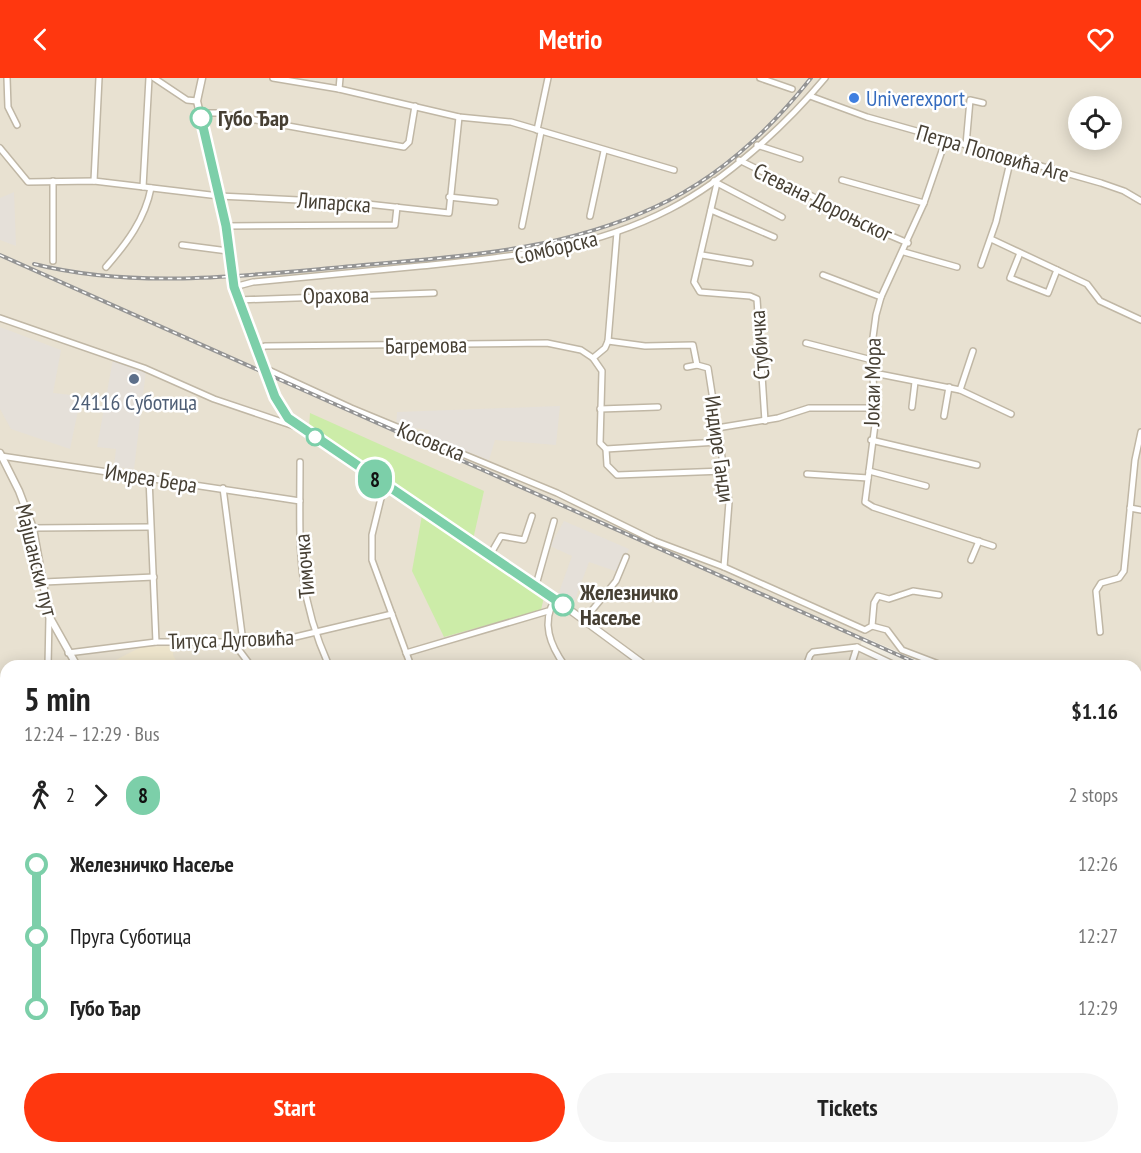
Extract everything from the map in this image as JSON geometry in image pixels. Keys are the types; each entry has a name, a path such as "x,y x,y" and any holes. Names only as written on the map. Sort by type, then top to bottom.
{"street":[{"path":"7,78 8,107 17,125"},
{"path":"94,181 99,78"},
{"path":"143,187 149,78"},
{"path":"154,78 187,100 197,101"},
{"name":"Косовска","path":"202,78 197,101 226,226 234,287 264,368 351,408 557,493 655,541 724,567 865,630 872,626 886,630 902,650 928,660"},
{"path":"273,78 339,89 459,117 511,122 674,170"},
{"path":"339,89 340,78"},
{"path":"522,226 548,78"},
{"path":"760,78 792,89"},
{"name":"Сомборска","path":"234,287 264,281 489,261 562,248 617,232 670,209 715,182 810,96 825,78"},
{"name":"Петра Поповића Аге","path":"810,96 867,117 1116,188 1141,201"},
{"path":"966,145 969,100 983,103"},
{"path":"200,113 217,113 406,146 415,106"},
{"path":"459,117 449,197 495,202"},
{"name":"Јокаи Мора","path":"946,139 908,243 881,297 873,328 872,360 876,417 871,440 865,502 868,505 993,546"},
{"path":"758,145 800,159"},
{"name":"Липарска","path":"0,148 28,182 94,181 219,196 397,207 449,213 449,197"},
{"path":"590,216 604,151"},
{"path":"981,265 991,239 1011,158"},
{"name":"Стевана Дороњског","path":"739,160 836,208 849,218 908,243"},
{"path":"842,180 924,203"},
{"path":"53,181 53,261"},
{"path":"715,182 782,217"},
{"name":"Стубичка","path":"715,182 702,255 694,282 700,292 750,296 757,299 765,421"},
{"path":"106,267 129,240 142,216 151,188"},
{"path":"226,226 395,225 397,207"},
{"path":"711,210 774,237"},
{"path":"617,232 608,341 605,348 593,358 602,371 600,443 606,448 718,442"},
{"path":"991,239 1087,284 1100,301 1141,320"},
{"path":"182,245 228,251"},
{"name":"Стевана Дороњског","path":"904,252 957,267"},
{"path":"1020,253 1010,278 1048,293 1056,270"},
{"path":"702,255 750,263"},
{"path":"823,275 881,297"},
{"name":"Орахова","path":"238,300 434,293"},
{"path":"0,318 144,368 280,423 300,428"},
{"path":"608,341 645,346 693,345 697,366 687,367"},
{"name":"Багремова","path":"256,350 265,346 547,343 582,350 593,358"},
{"path":"806,343 872,360"},
{"path":"960,390 973,351"},
{"name":"Индире Ганди","path":"697,366 708,368 729,502 724,567"},
{"path":"874,373 960,390 1011,414"},
{"path":"912,407 915,382"},
{"path":"270,385 285,414 300,428 536,585 638,660"},
{"path":"944,416 949,387"},
{"path":"600,409 658,407"},
{"path":"717,428 765,421 809,408 874,408"},
{"path":"280,423 285,414"},
{"path":"1100,632 1096,591 1101,583 1122,575 1141,432"},
{"path":"871,440 977,465"},
{"path":"606,448 607,465 616,475 723,471"},
{"name":"Имреа Бера","path":"1,455 300,501"},
{"name":"Мајшански пут","path":"1,455 19,490 33,528 49,616 73,660"},
{"name":"Тимочка","path":"300,462 302,585 315,634 326,660"},
{"path":"868,471 926,486"},
{"path":"807,474 868,478"},
{"path":"149,478 156,642"},
{"path":"384,486 370,548 409,660"},
{"path":"224,488 243,642"},
{"path":"1130,508 1141,510"},
{"path":"490,555 501,537 524,540 532,516"},
{"path":"536,585 554,521"},
{"path":"33,528 150,527"},
{"path":"971,560 979,541"},
{"path":"584,620 616,580 626,557"},
{"path":"44,582 154,577"},
{"path":"872,626 874,603 878,596 889,599 913,591 939,594"},
{"path":"555,599 548,611 550,640 562,660"},
{"path":"406,653 548,611"},
{"name":"Титуса Дуговића","path":"68,653 156,642 243,642 315,634 392,614"},
{"path":"48,660 49,616"},
{"path":"233,642 246,660"},
{"path":"808,660 813,652 857,647 884,660"},
{"path":"853,660 857,647"}],"shaded area":[{"path":"0,78 1141,78 1141,660 917,660 864,637 860,646 891,660 0,660"},
{"path":"14,192 16,246 0,240 0,198"},
{"path":"0,327 61,350 53,393 81,396 70,449 11,429 0,409"},
{"path":"113,359 146,370 134,469 114,467 116,449 97,447"},
{"path":"560,406 556,445 495,440 489,460 427,437 429,430 396,426 397,412"},
{"path":"564,521 629,549 618,572 589,562 573,605 558,595 572,556 550,546"},
{"path":"174,646 173,655 176,660 116,660 141,647"}],"green space":[{"path":"310,413 484,491 472,544 309,428"},
{"path":"422,515 544,597 541,610 444,637 412,571"}],"tunnel":[{"path":"264,368 270,385"}],"railway":[{"path":"34,264 113,277 194,278 432,259 545,243 618,222 678,196 721,168 760,135 811,78"},
{"path":"0,255 910,660"}],"bus line":[{"name":"8","path":"201,118 226,226 234,287 275,397 288,418 384,486 563,605"}],"place":[{"name":"Univerexport","path":"854,98"},
{"name":"Губо Ђар","path":"201,118"},
{"name":"24116 Суботица","path":"134,379"},
{"name":"Железничко Насеље","path":"563,605"}]}
